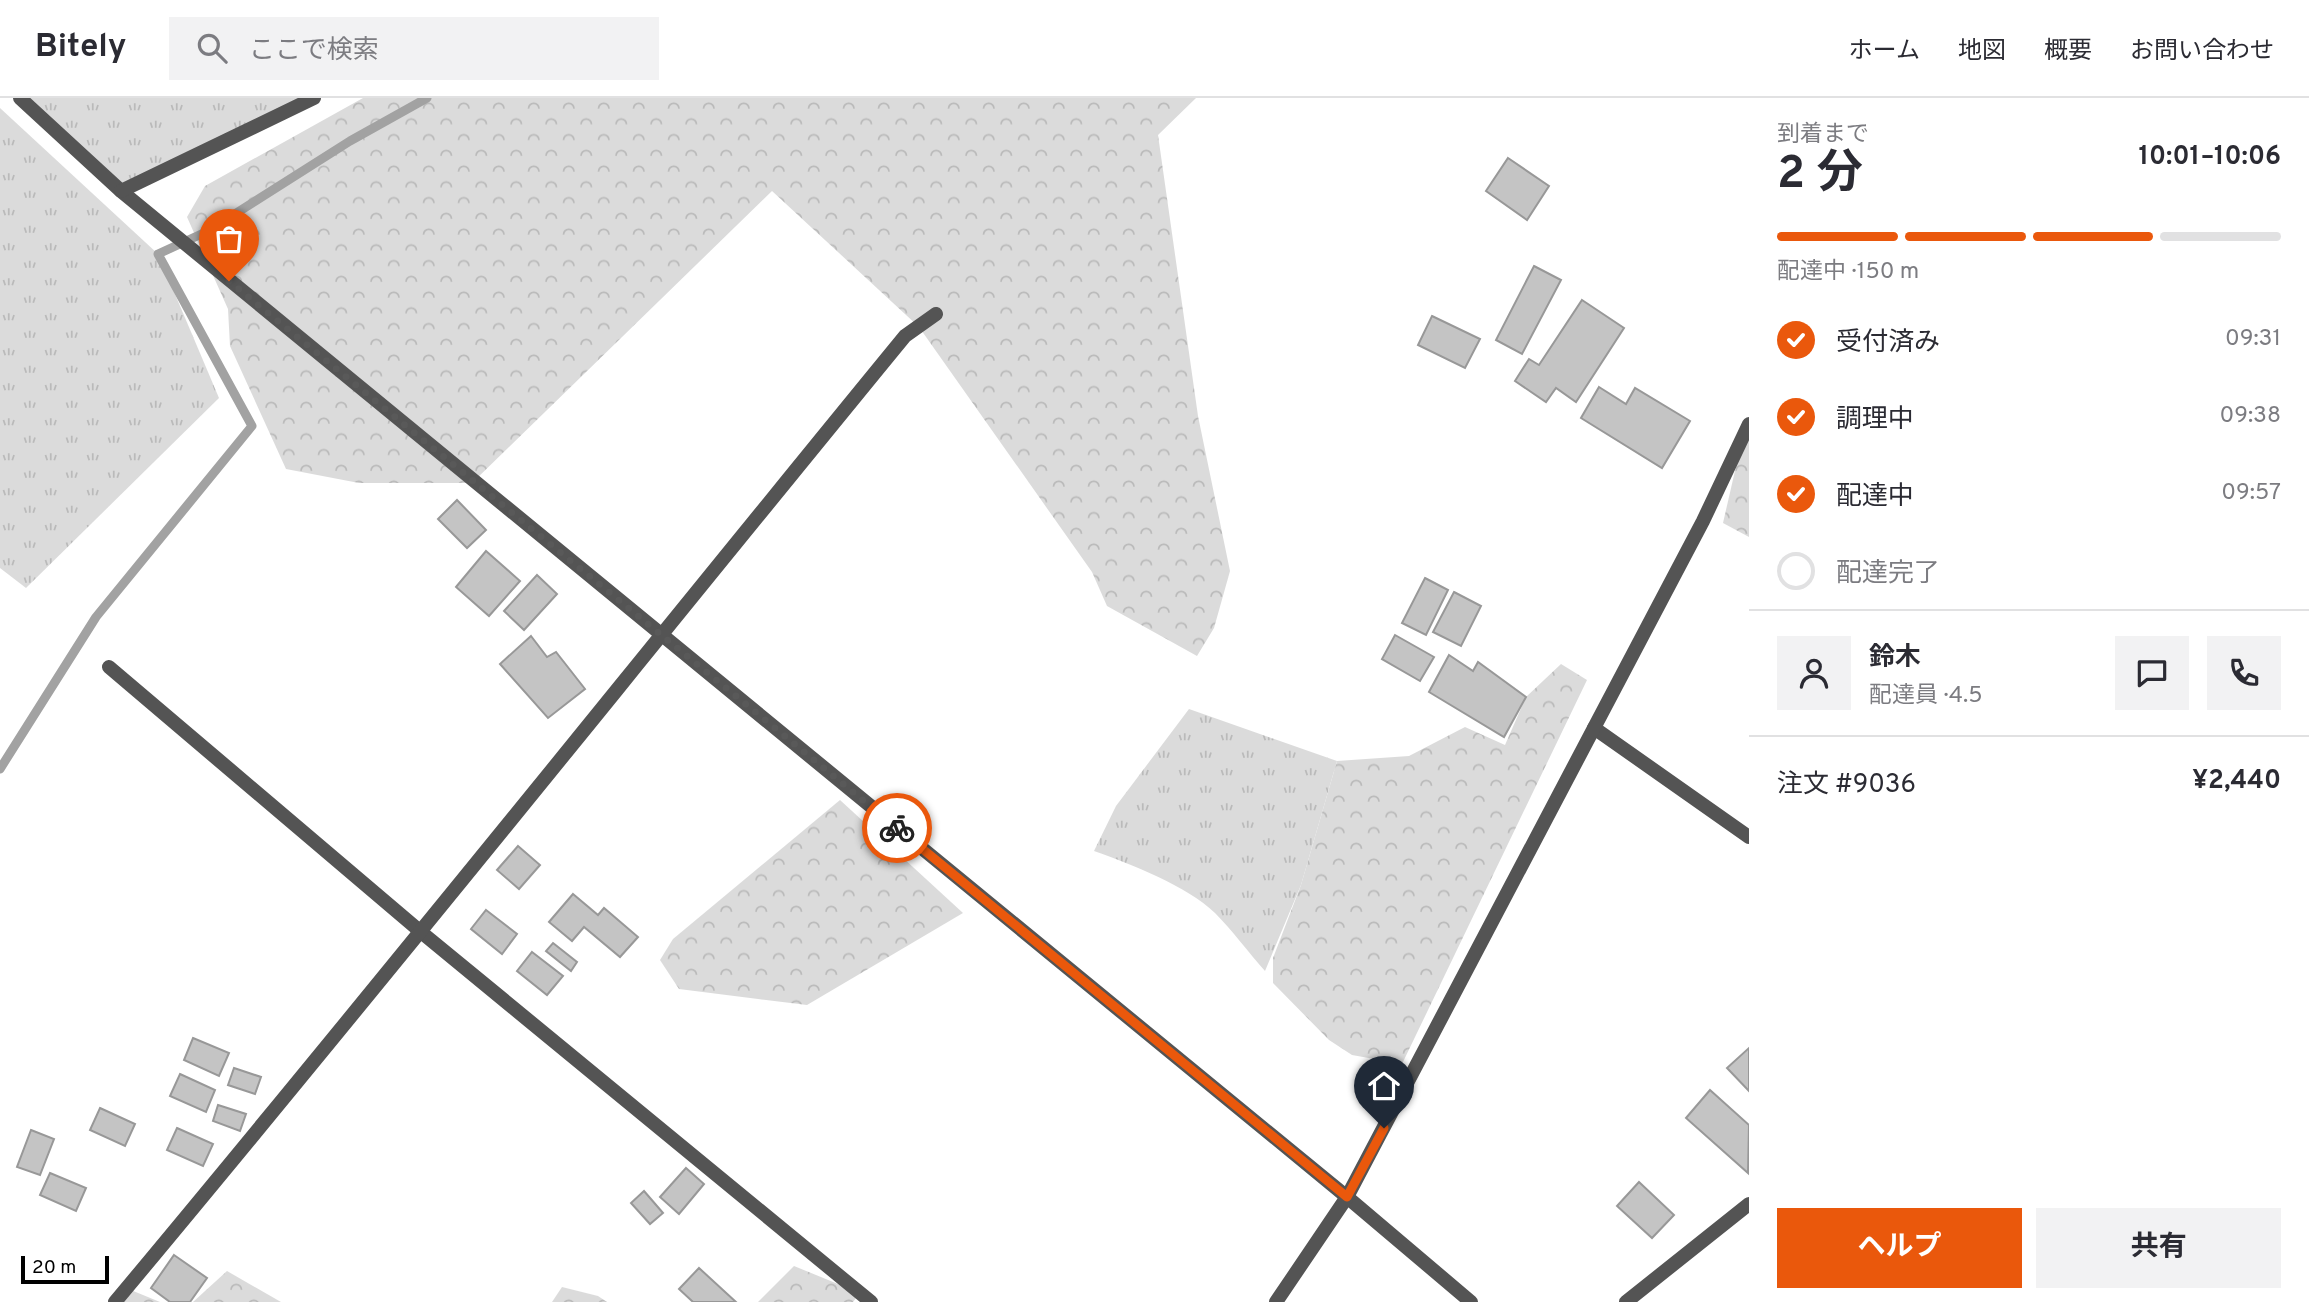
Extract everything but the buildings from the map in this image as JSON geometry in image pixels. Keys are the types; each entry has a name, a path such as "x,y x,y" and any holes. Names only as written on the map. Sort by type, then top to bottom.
{"street":[{"path":"20,98 121,191 1347,1197 1471,1302"},
{"path":"121,191 314,98"},
{"path":"115,1302 421,932 905,336 936,314"},
{"path":"1276,1302 1347,1197 1703,521 1749,424"},
{"path":"109,667 421,932 862,1299"},
{"path":"1594,727 1749,837"},
{"path":"1626,1302 1749,1204"}],"green space":[{"path":"20,98 314,98 121,191"},
{"path":"363,98 1196,98 1158,135 1198,416 1230,571 1214,628 1197,656 1107,606 1092,572 919,327 772,191 472,483 359,483 286,469 230,346 228,309 187,217 205,186"},
{"path":"0,108 158,254 219,398 26,588 0,568"},
{"path":"1749,425 1749,537 1723,523 1743,436"},
{"path":"1561,664 1587,680 1402,1064 1352,1055 1329,1040 1273,983 1273,958 1301,885 1337,761 1409,756 1465,727 1505,745 1526,697"},
{"path":"1189,709 1337,761 1301,885 1265,971 1222,920 1203,903 1158,877 1094,851 1116,806"},
{"path":"840,800 963,913 807,1005 679,989 660,960 673,939"},
{"path":"794,1266 860,1293 853,1302 758,1302"},
{"path":"227,1271 281,1302 193,1302"},
{"path":"562,1287 598,1296 607,1302 552,1302"},
{"path":"126,1288 160,1302 115,1302"}],"waterway":[{"path":"0,769 96,617 252,426 158,254 208,231 350,141 427,98"}],"way so far":[{"path":"229,281 897,828"}],"route":[{"path":"897,828 1347,1197 1384,1128"}]}
